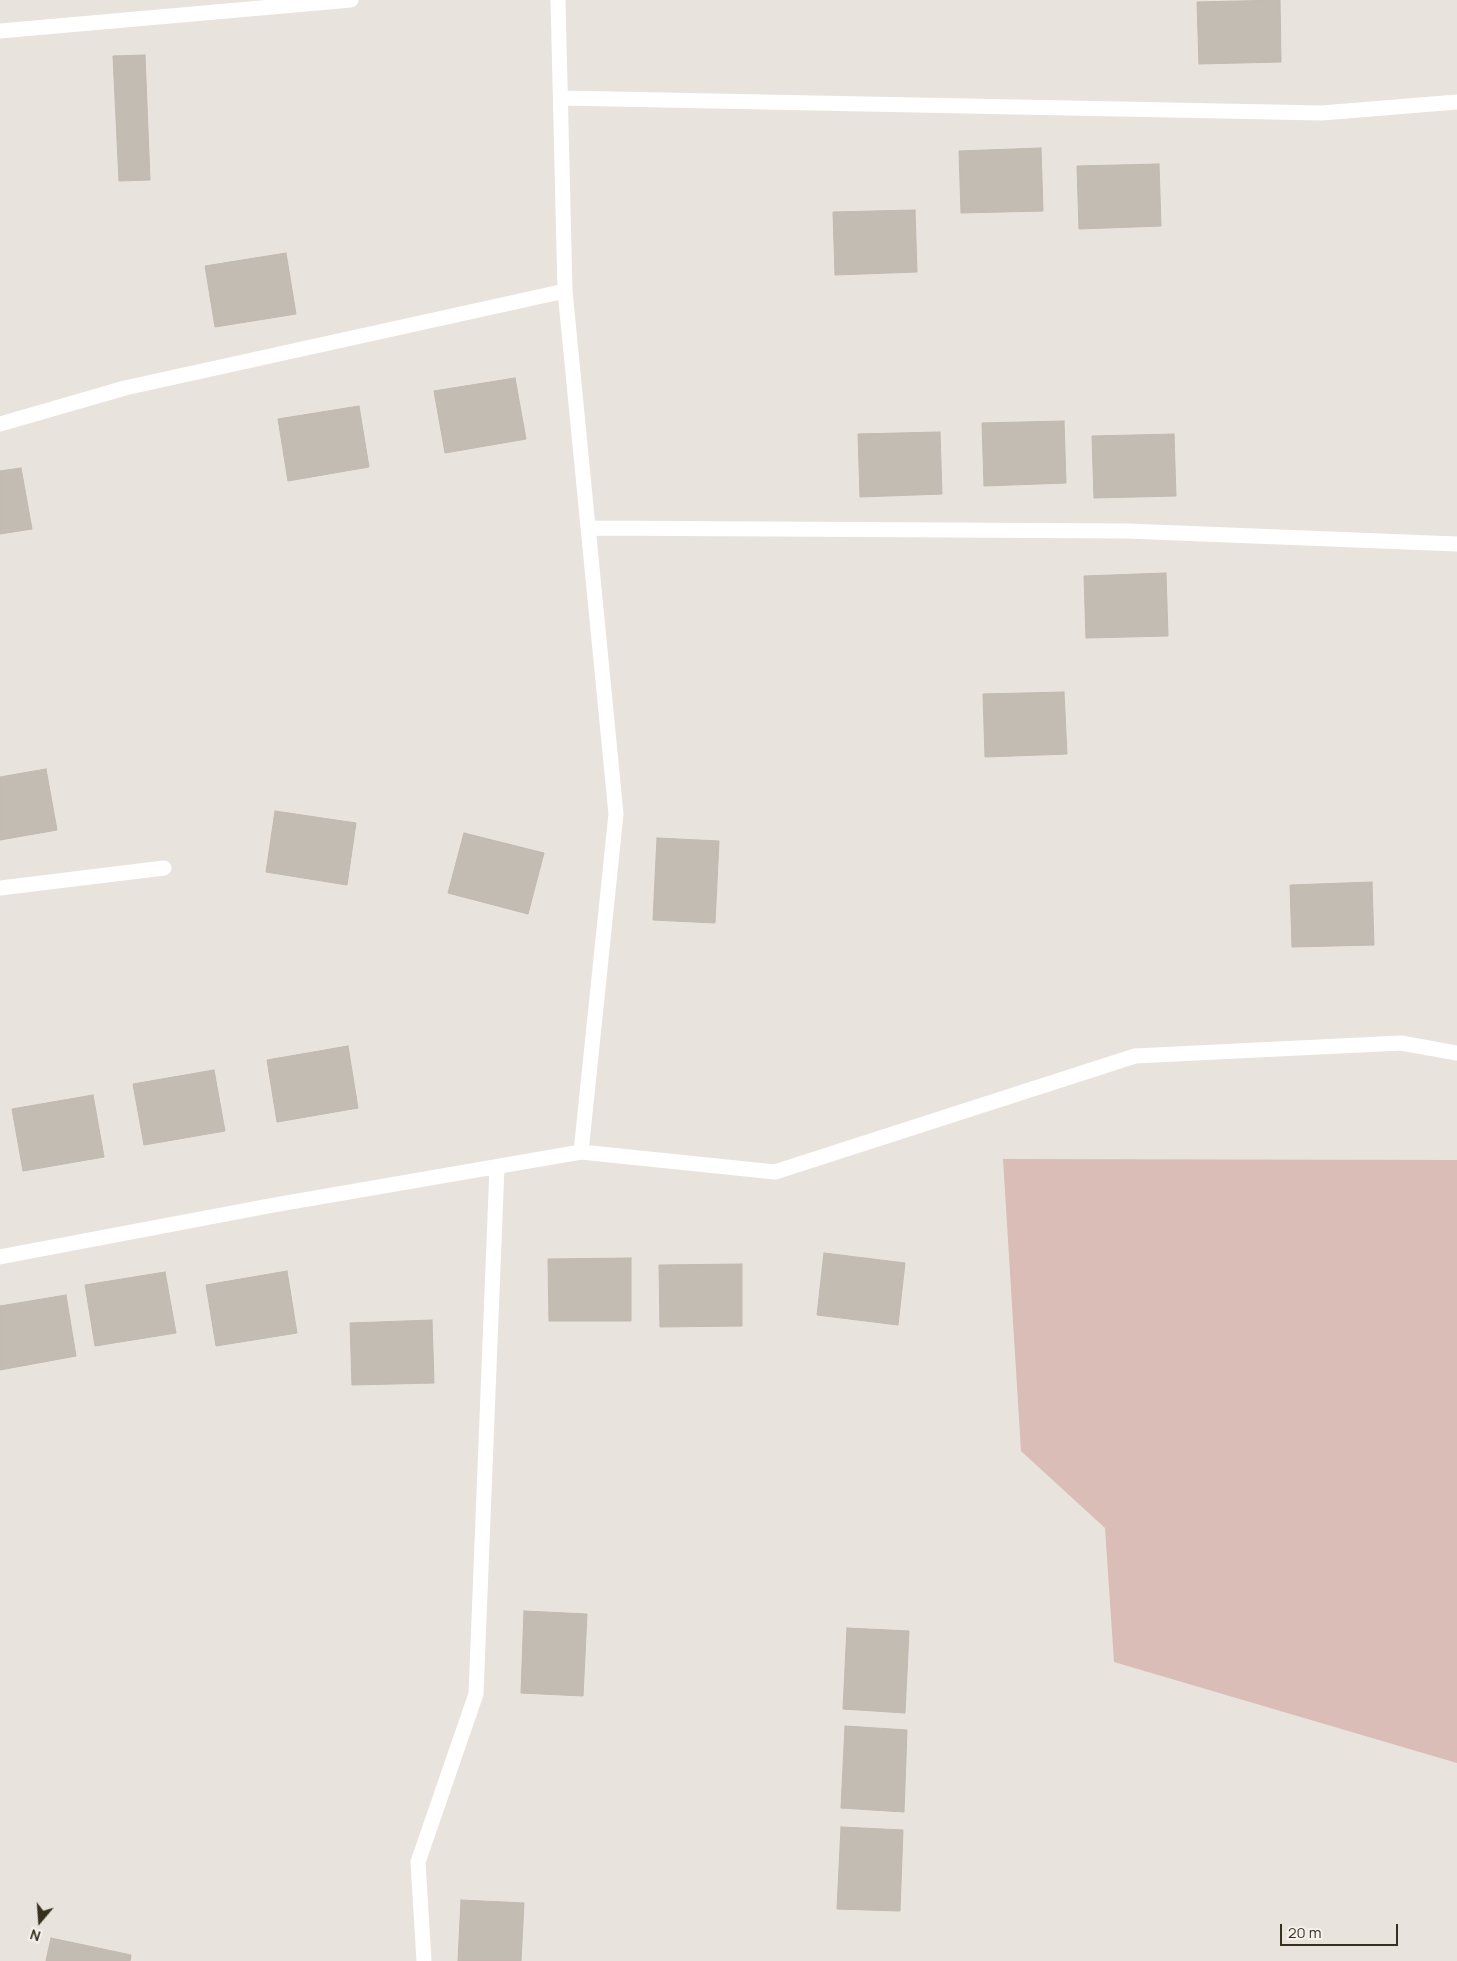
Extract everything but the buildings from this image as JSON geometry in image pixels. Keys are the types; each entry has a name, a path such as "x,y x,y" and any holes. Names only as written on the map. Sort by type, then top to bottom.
{"street":[{"path":"0,31 351,0"},
{"path":"558,0 565,291 616,814 581,1152"},
{"path":"560,98 1322,113 1457,102"},
{"path":"0,424 125,388 565,291"},
{"path":"588,528 1127,531 1457,544"},
{"path":"0,888 164,868"},
{"path":"0,1257 274,1204 581,1152 775,1172 1135,1056 1401,1043 1457,1053"},
{"path":"424,1961 418,1862 476,1694 497,1166"}],"shaded area":[{"path":"1003,1159 1457,1160 1457,1763 1114,1662 1105,1528 1021,1451"}]}
